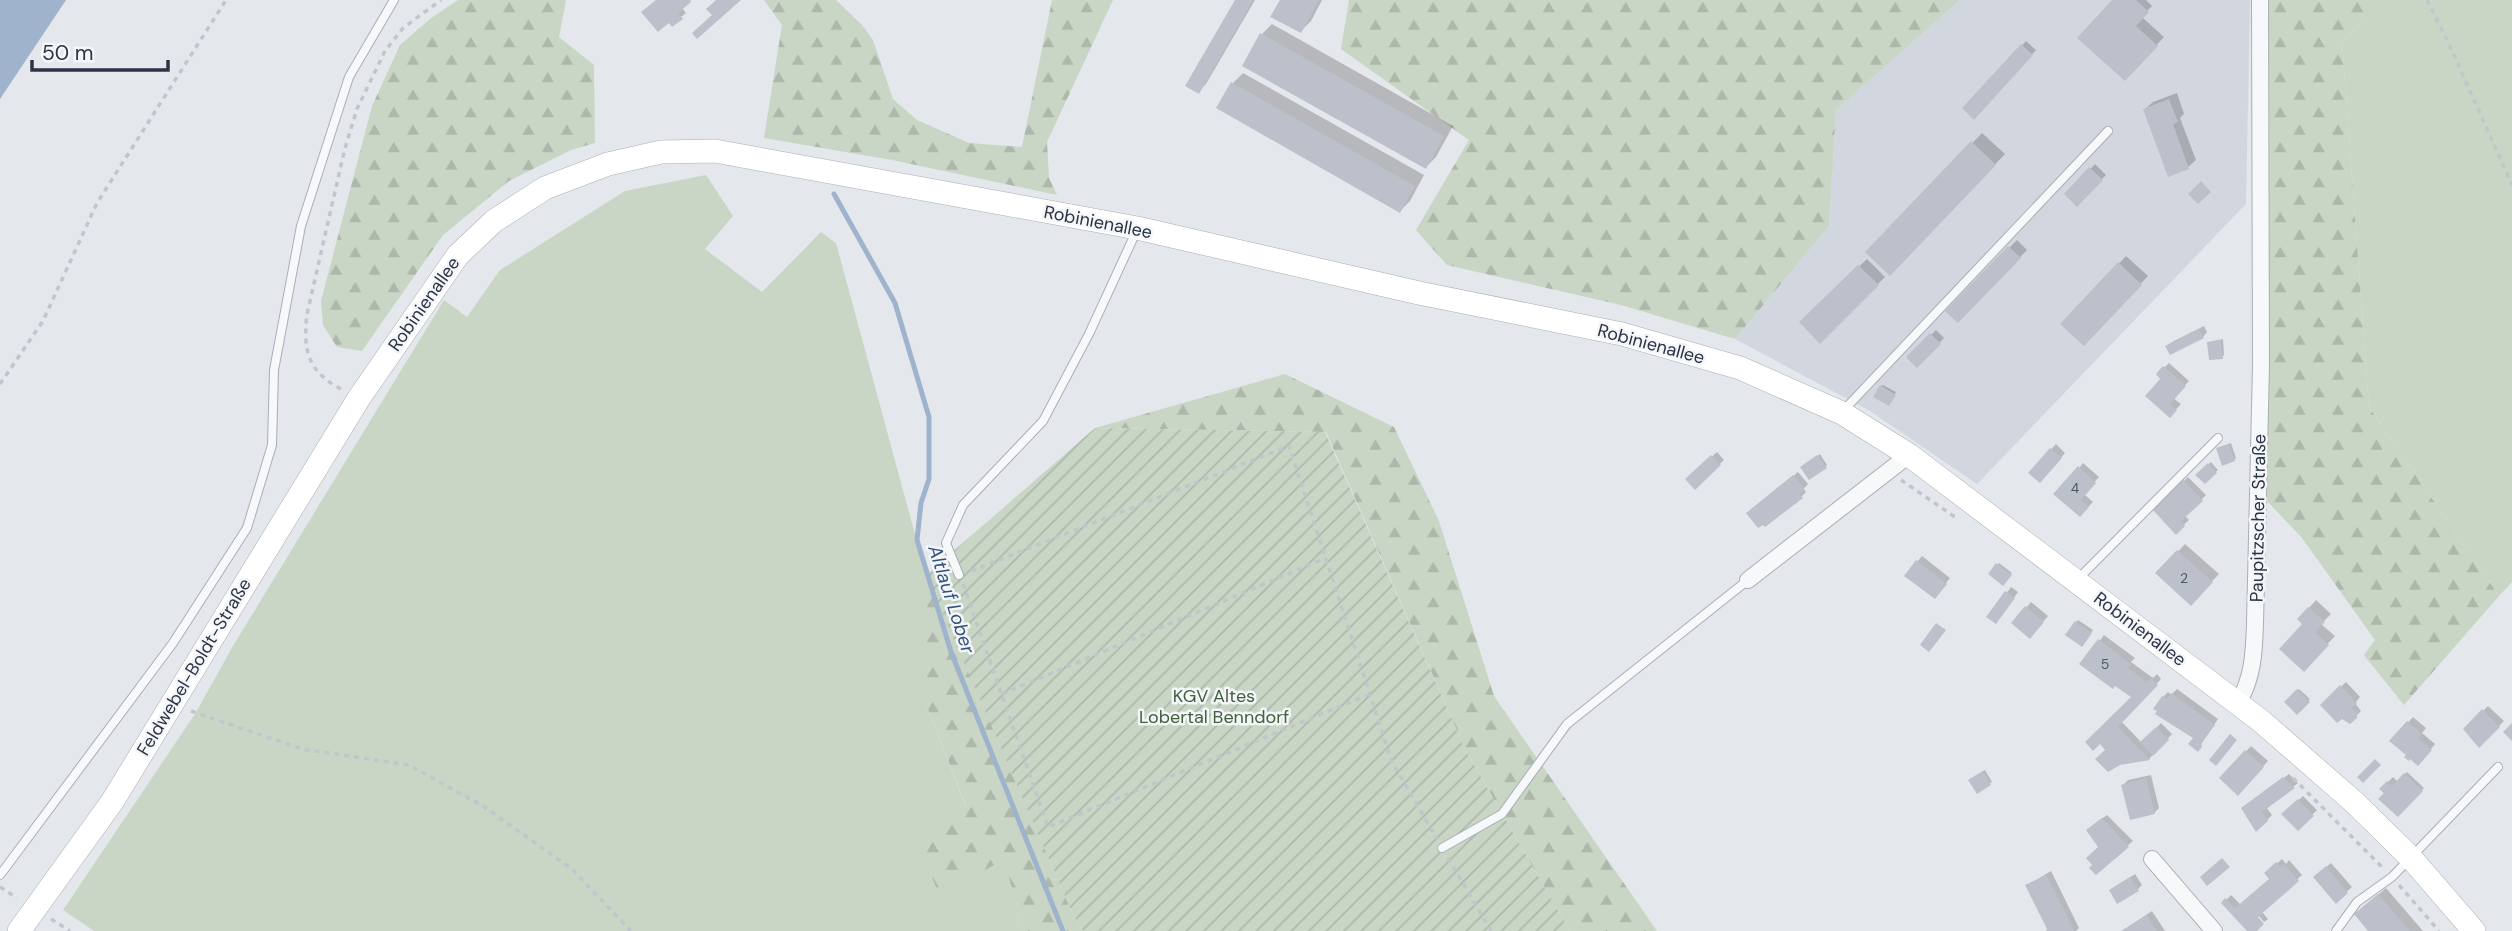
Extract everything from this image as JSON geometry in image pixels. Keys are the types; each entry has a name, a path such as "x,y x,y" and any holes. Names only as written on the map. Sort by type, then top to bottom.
{"street":[{"name":"Paupitzscher Straße","path":"2238,703 2254,663 2255,635 2261,365 2260,0"},
{"name":"Robinienallee","path":"359,398 458,255 494,221 545,188 608,164 661,152 715,151 1137,229 1419,293 1622,334 1740,368 1842,413 1909,454 2238,703"},
{"name":"Feldwebel-Boldt-Straße","path":"19,931 112,802 359,398"},
{"path":"1748,580 1909,454"},
{"path":"2238,703 2309,761 2411,858 2474,931"},
{"path":"2152,859 2214,931"}],"lane":[{"path":"0,874 173,643 247,528 272,445 274,370 301,226 349,77 394,0"},
{"path":"1842,413 2108,131"},
{"path":"960,575 946,542 963,505 1043,421 1089,334 1137,229"},
{"path":"2076,580 2218,438"},
{"path":"1442,848 1502,814 1567,724 1748,580"},
{"path":"2336,931 2357,902 2392,877 2498,767"}],"path":[{"path":"0,384 43,321 97,203 226,0"},
{"path":"359,398 317,373 305,337 307,314 345,148 357,108 385,51 402,28 441,0"},
{"path":"2427,0 2512,185"},
{"path":"1370,694 1048,827 960,575 1289,446 1326,558 1370,694 1392,762 1491,931"},
{"path":"1002,694 1326,558"},
{"path":"174,699 195,713 302,749 409,765 483,806 572,869 631,931"},
{"path":"2285,771 2392,877 2439,931"}],"shaded area":[{"path":"1960,0 2250,0 2246,204 1977,484 1870,411 1735,339 1829,226 1836,110"}],"green space":[{"path":"458,0 566,0 559,37 594,65 595,143 571,150 509,181 443,235 362,351 337,347 323,325 321,301 372,106 400,45 430,19"},
{"path":"764,0 836,0 862,25 873,40 893,99 917,120 969,143 1022,147 1052,0 1113,0 1047,142 1049,178 1057,195 892,160 764,138 782,25"},
{"path":"1349,0 1960,0 1836,110 1829,226 1735,339 1621,305 1447,265 1416,230 1469,140 1341,49"},
{"path":"2266,0 2388,0 2342,41 2369,407 2499,596 2404,705 2364,655 2375,640 2302,538 2266,500 2269,244"},
{"path":"2388,0 2512,0 2512,582 2499,596 2369,407 2342,41"},
{"path":"706,175 733,216 705,249 762,292 821,232 836,243 926,575 926,704 966,807 915,837 1005,859 1018,909 1017,931 94,931 63,910 195,714 233,646 444,300 467,317 500,270 625,191"},
{"path":"1285,374 1394,427 1439,521 1494,696 1657,931 1570,931 1466,751 1326,432 1095,428"},
{"name":"KGV Altes Lobertal Benndorf","path":"1095,428 1325,432 1466,751 1570,931 1083,931 1072,912 926,575"},
{"path":"926,572 1072,912 1083,931 1017,931 1018,909 1004,860 939,894 915,837 966,806 926,704"}],"water":[{"path":"0,0 66,0 0,99"}],"building":[{"path":"656,0 691,2 678,13 683,19 672,27 669,23 658,32 641,12"},
{"path":"716,0 741,0 697,39 692,33 712,15 706,9"},
{"path":"1235,0 1253,0 1199,94 1185,86"},
{"path":"1280,0 1319,0 1301,33 1270,17"},
{"path":"2112,0 2136,0 2149,12 2136,26 2158,46 2125,81 2077,38"},
{"path":"1260,33 1444,136 1426,169 1242,66"},
{"path":"2021,44 2033,55 1974,120 1962,108"},
{"path":"1231,82 1415,186 1400,213 1216,108"},
{"path":"2169,99 2178,122 2173,124 2189,169 2168,177 2143,109"},
{"path":"1971,141 1996,165 1890,276 1865,252"},
{"path":"2089,167 2103,180 2077,207 2064,194"},
{"path":"2201,181 2211,192 2198,204 2188,194"},
{"path":"2008,246 2021,258 1958,323 1945,311"},
{"path":"2118,262 2142,285 2084,346 2060,324"},
{"path":"1858,265 1879,285 1820,344 1799,322"},
{"path":"2199,329 2204,338 2170,355 2165,346"},
{"path":"1930,333 1941,344 1917,368 1906,357"},
{"path":"2221,340 2223,359 2209,360 2207,342"},
{"path":"2163,366 2186,386 2170,404 2177,410 2170,418 2145,396 2160,379 2156,374"},
{"path":"1880,385 1896,395 1889,406 1873,397"},
{"path":"2229,444 2235,461 2222,466 2216,448"},
{"path":"2050,448 2062,458 2040,483 2028,473"},
{"path":"1711,455 1721,465 1695,490 1685,479"},
{"path":"1817,455 1827,468 1809,480 1800,467"},
{"path":"2208,463 2217,473 2205,484 2195,475"},
{"path":"2078,466 2096,483 2081,500 2089,507 2080,517 2053,494"},
{"path":"1793,475 1805,490 1799,494 1803,498 1765,527 1763,525 1758,528 1746,513"},
{"path":"2183,480 2203,501 2181,521 2185,526 2176,535 2152,509"},
{"path":"2177,550 2213,582 2191,606 2155,573"},
{"path":"1916,560 1947,584 1935,599 1904,576"},
{"path":"1996,563 2012,575 2003,586 1988,574"},
{"path":"2005,591 2015,598 1996,624 1986,617"},
{"path":"2025,606 2044,622 2030,639 2011,623"},
{"path":"2308,607 2325,622 2315,632 2329,645 2304,672 2279,649 2302,624 2297,619"},
{"path":"2075,621 2092,633 2082,647 2065,635"},
{"path":"1936,623 1946,630 1929,652 1920,645"},
{"path":"2098,639 2131,664 2128,668 2147,682 2151,678 2158,685 2118,727 2150,760 2120,765 2108,772 2095,759 2105,750 2100,744 2093,751 2085,742 2131,697 2115,686 2113,689 2079,664"},
{"path":"2340,685 2357,703 2352,708 2357,713 2357,718 2350,724 2342,719 2337,723 2320,705"},
{"path":"2297,689 2310,702 2297,715 2284,702"},
{"path":"2171,693 2215,725 2201,743 2202,747 2198,752 2188,744 2193,738 2155,714 2157,711 2153,709 2162,696 2167,699"},
{"path":"2482,709 2500,727 2479,748 2463,729"},
{"path":"2407,721 2422,734 2418,738 2432,750 2418,766 2404,757 2406,755 2389,741"},
{"path":"2512,723 2512,741 2503,732"},
{"path":"2156,727 2169,740 2153,756 2140,742"},
{"path":"2230,734 2237,740 2216,766 2209,760"},
{"path":"2245,750 2264,767 2238,796 2219,778"},
{"path":"2375,759 2381,765 2363,783 2357,777"},
{"path":"1983,771 1991,785 1977,794 1968,780"},
{"path":"2404,773 2423,791 2398,817 2378,799 2384,793 2379,789 2387,781 2392,786"},
{"path":"2283,777 2295,788 2262,812 2268,821 2256,832 2241,808"},
{"path":"2146,778 2155,814 2130,820 2121,785"},
{"path":"2298,799 2314,816 2298,831 2281,814"},
{"path":"2102,818 2129,847 2096,875 2089,868 2092,865 2086,858 2098,847 2086,830"},
{"path":"2222,858 2230,867 2207,886 2200,877"},
{"path":"2276,862 2280,867 2284,864 2299,881 2258,917 2264,924 2257,931 2247,931 2221,903 2225,898 2235,908 2269,879 2264,873"},
{"path":"2326,866 2348,893 2336,904 2313,877"},
{"path":"2046,875 2074,931 2048,931 2025,885"},
{"path":"2130,877 2139,891 2117,904 2109,890"},
{"path":"2378,894 2410,931 2368,931 2354,914"},
{"path":"2147,915 2157,931 2121,931"}],"waterway":[{"name":"Altlauf Lober","path":"834,194 895,303 929,417 929,479 921,503 917,540 951,652 1063,931"}]}
